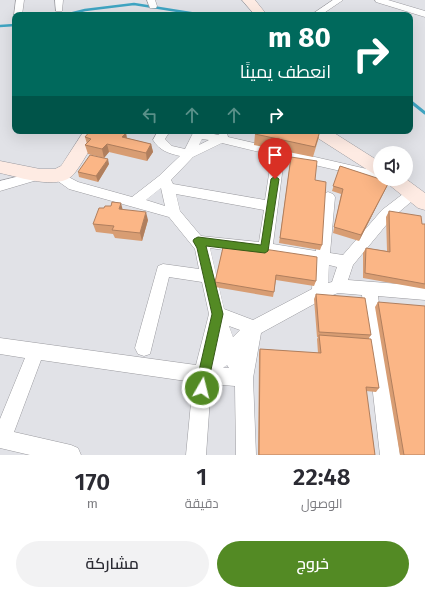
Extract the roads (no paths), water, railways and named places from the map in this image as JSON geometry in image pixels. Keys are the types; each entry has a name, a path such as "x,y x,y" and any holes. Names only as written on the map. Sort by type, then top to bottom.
{"street":[{"path":"18,12 20,0"},
{"path":"59,9 60,0"},
{"path":"248,0 259,12"},
{"path":"319,12 339,0"},
{"path":"379,0 425,14"},
{"path":"59,176 67,170 90,134"},
{"path":"162,134 159,140 168,149 189,154"},
{"path":"324,134 373,166"},
{"path":"135,202 166,183 189,154 223,135 279,152 373,174"},
{"path":"265,249 279,152"},
{"path":"0,167 40,175 59,176 74,186 174,213"},
{"path":"0,186 8,182 40,175"},
{"path":"166,183 271,206"},
{"path":"166,183 174,213 202,247 217,314 229,352 244,378"},
{"path":"338,286 346,262 387,214 419,198 403,186"},
{"path":"319,293 328,197"},
{"path":"198,241 265,249 346,262"},
{"path":"144,348 163,270 209,277"},
{"path":"203,375 254,328 319,293 338,286 425,293"},
{"path":"369,288 390,455"},
{"path":"217,314 254,328"},
{"path":"196,455 203,375 217,314"},
{"path":"246,455 244,378 254,328"},
{"path":"0,346 203,375 244,378"},
{"path":"36,352 1,438 71,455"}],"waterway":[{"path":"77,12 134,4 184,12"},
{"path":"0,26 12,25"},
{"path":"413,103 425,113"}]}
